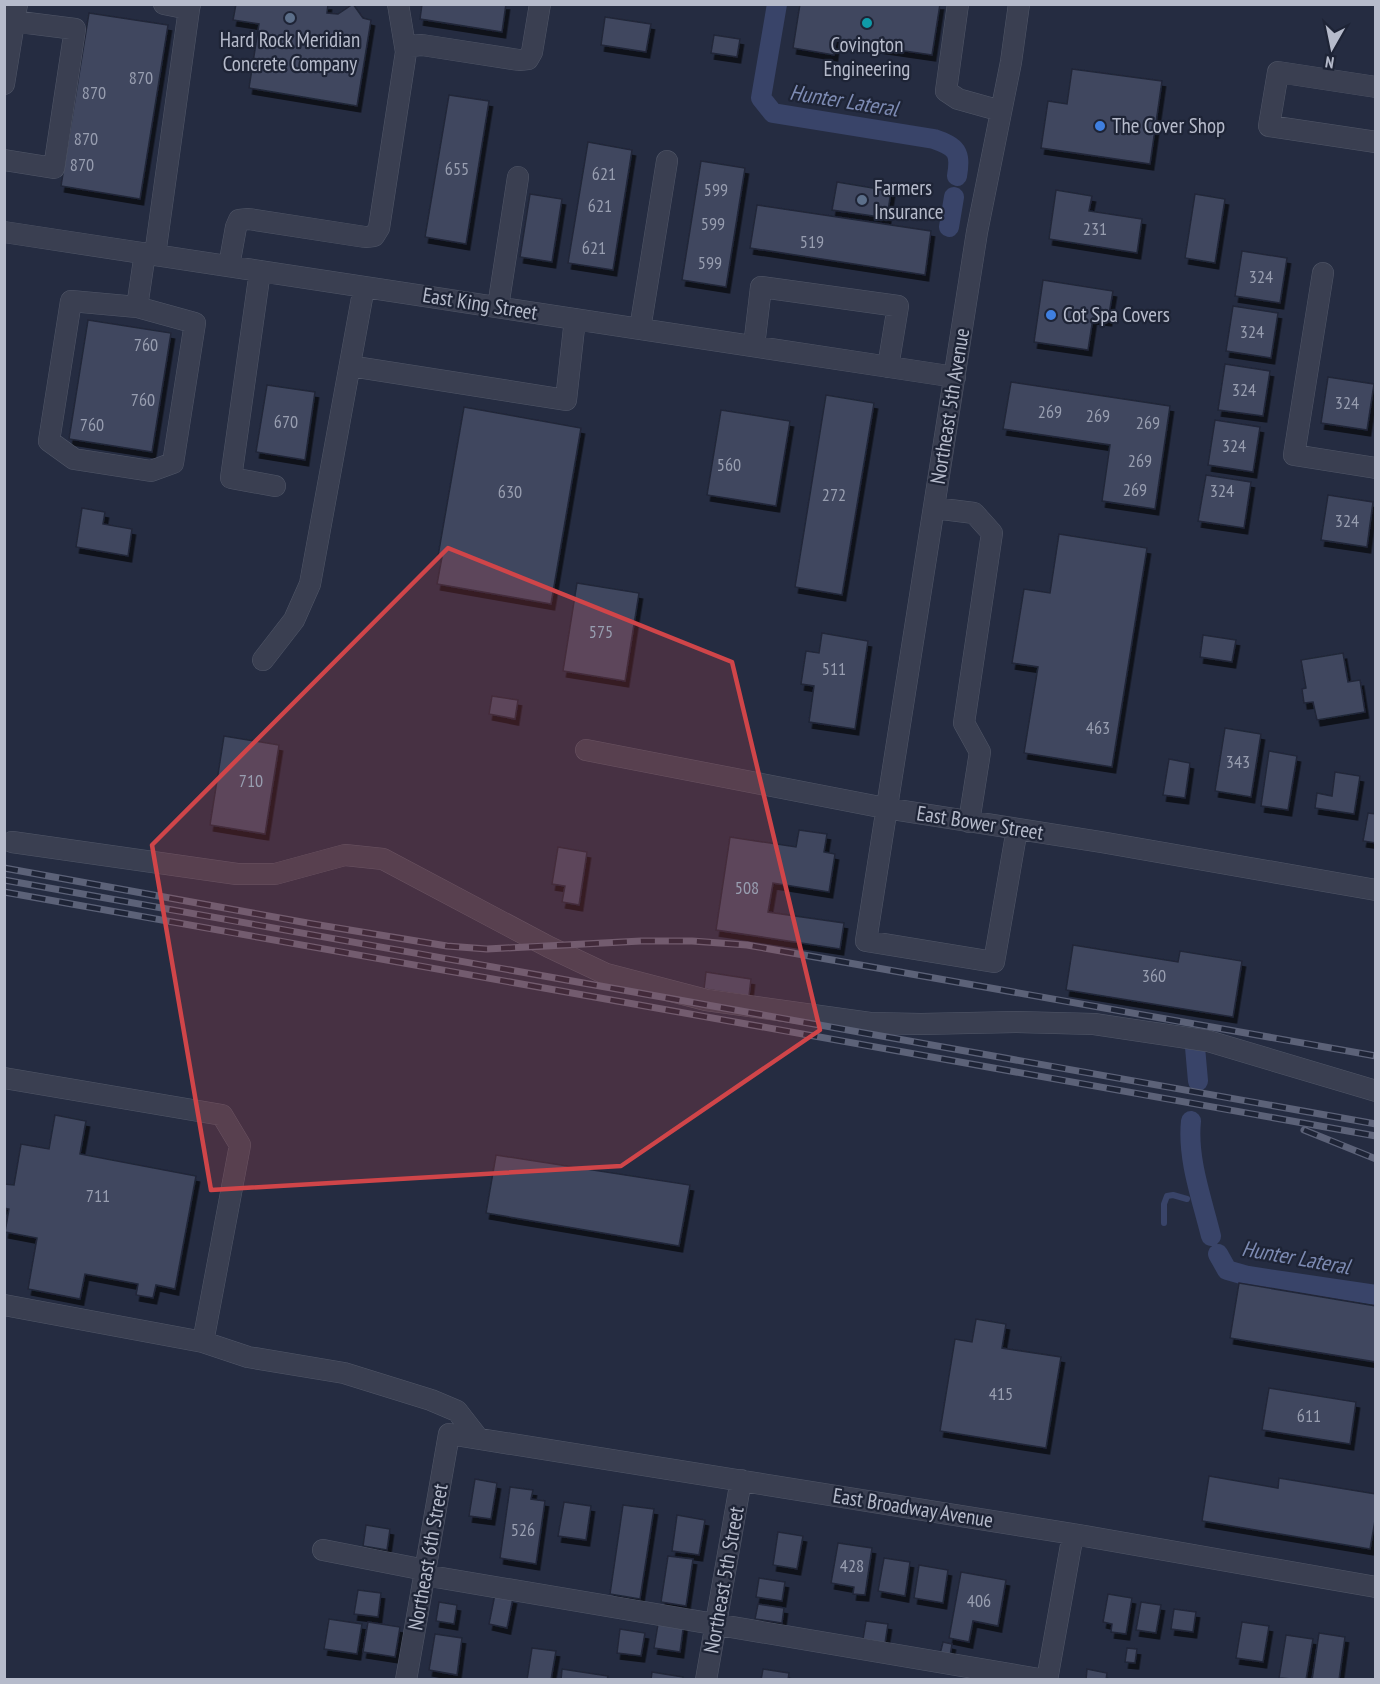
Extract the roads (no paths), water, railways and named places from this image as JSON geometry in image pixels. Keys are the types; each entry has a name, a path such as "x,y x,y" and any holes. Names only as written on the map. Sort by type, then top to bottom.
{"street":[{"path":"137,307 150,254 190,7 164,4"},
{"path":"230,266 239,220 249,219 365,237 374,236 379,228 406,52 398,4"},
{"path":"406,52 410,46 422,45 519,60 528,59 532,52 540,4"},
{"path":"958,4 945,91 958,99 1001,111"},
{"name":"Northeast 5th Avenue","path":"1017,829 994,962 866,940 977,232 1019,4"},
{"path":"4,84 12,15 75,29 54,168 4,160"},
{"path":"1376,87 1278,72 1269,126 1376,142"},
{"path":"640,329 667,161"},
{"path":"498,307 518,177"},
{"name":"East King Street","path":"4,232 955,377"},
{"path":"260,271 231,478 275,486"},
{"path":"1323,273 1294,455 1376,468"},
{"path":"263,660 294,620 310,584 364,287"},
{"path":"754,346 761,287 898,306 888,367"},
{"path":"71,301 137,307 195,323 173,463 151,471 74,459 49,441 71,301"},
{"path":"350,366 566,400 576,319"},
{"path":"934,508 974,513 992,533 964,723 981,752 969,822"},
{"name":"East Bower Street","path":"586,750 885,808 1376,890"},
{"path":"12,842 237,874 275,874 345,855 383,859 549,947 606,974 696,998 870,1023 1016,1022 1094,1024 1136,1029 1208,1041 1376,1091"},
{"path":"4,1078 222,1115 240,1144 203,1342"},
{"path":"4,1305 203,1342 248,1357 344,1373 431,1400 457,1411 478,1438"},
{"name":"East Broadway Avenue","path":"449,1434 1073,1534 1376,1587"},
{"name":"Northeast 6th Street","path":"406,1680 449,1434"},
{"name":"Northeast 5th Street","path":"706,1680 741,1480"},
{"path":"323,1550 424,1573 1046,1680 1073,1534"}],"waterway":[{"name":"Hunter Lateral","path":"777,4 761,98 773,113 934,139 948,145 956,152 958,156 957,176"},
{"name":"Hunter Lateral","path":"949,227 954,197"},
{"name":"Hunter Lateral","path":"1195,1047 1198,1081"},
{"name":"Hunter Lateral","path":"1191,1121 1193,1164 1211,1236"},
{"path":"1164,1223 1164,1204 1167,1196 1173,1195 1187,1199"},
{"name":"Hunter Lateral","path":"1218,1254 1227,1270 1248,1276 1376,1295"}],"railway":[{"path":"4,868 447,946 487,949 641,941 692,941 747,945 1376,1056"},
{"path":"4,880 1376,1124"},
{"path":"4,892 1376,1136"},
{"path":"1304,1130 1376,1159"}],"place":[{"name":"Hard Rock Meridian Concrete Company","path":"290,18"},
{"name":"Covington Engineering","path":"867,23"},
{"name":"The Cover Shop","path":"1100,126"},
{"name":"Farmers Insurance","path":"862,200"},
{"name":"Cot Spa Covers","path":"1051,315"}]}
